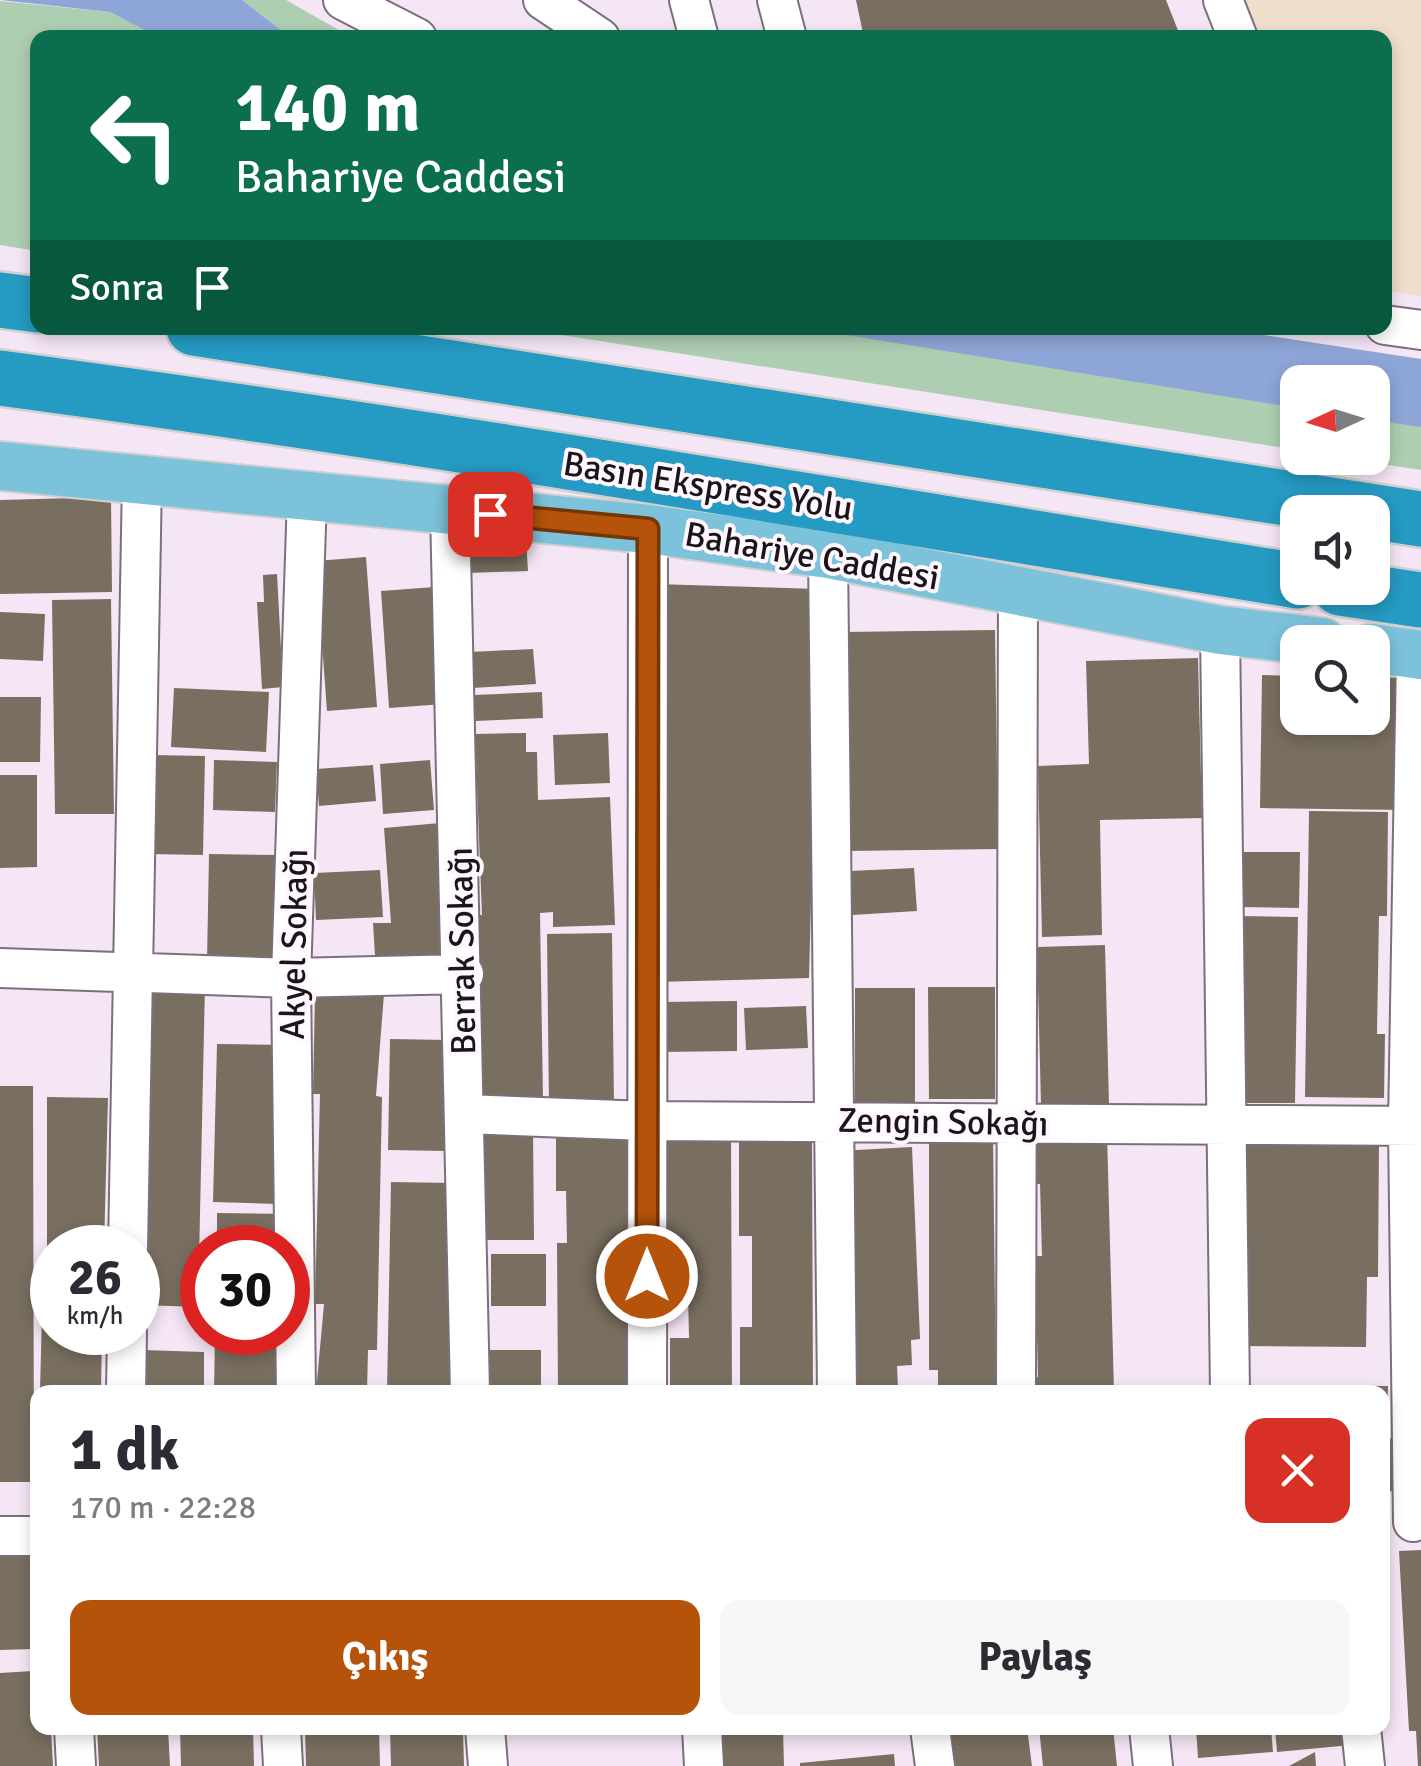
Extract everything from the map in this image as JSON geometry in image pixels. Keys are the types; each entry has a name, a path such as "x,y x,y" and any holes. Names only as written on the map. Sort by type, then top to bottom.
{"highway":[{"path":"0,300 30,304"},
{"path":"239,335 1421,518"},
{"name":"Basın Ekspress Yolu","path":"0,378 353,425 713,489 1280,578"},
{"path":"1390,595 1421,600"}],"main road":[{"name":"Bahariye Caddesi","path":"0,466 648,529 828,554 1018,594 1280,637"}],"street":[{"path":"343,0 401,30"},
{"path":"543,0 588,30"},
{"path":"689,0 698,30"},
{"path":"777,0 785,30"},
{"path":"1223,0 1235,30"},
{"path":"1392,326 1421,330"},
{"path":"128,1225 142,479"},
{"name":"Akyel Sokağı","path":"296,1385 290,978 307,496"},
{"name":"Berrak Sokağı","path":"450,510 464,974 470,1385"},
{"path":"647,1385 648,529"},
{"path":"828,554 837,1385"},
{"path":"1016,1385 1018,594"},
{"path":"1220,630 1230,1385"},
{"path":"1403,652 1414,1126 1405,1522"},
{"path":"0,968 290,978 464,974"},
{"name":"Zengin Sokağı","path":"466,1114 648,1121 1414,1126"},
{"path":"126,1385 127,1355"},
{"path":"0,1536 30,1536"},
{"path":"74,1735 76,1766"},
{"path":"281,1735 283,1766"},
{"path":"486,1735 488,1766"},
{"path":"702,1735 704,1766"},
{"path":"931,1735 934,1766"},
{"path":"1150,1735 1152,1766"},
{"path":"1362,1735 1364,1766"}],"shaded area":[{"path":"1235,0 1421,0 1421,296 1392,292 1392,30 1249,30"}],"green space":[{"path":"242,0 286,0 339,30 281,30"},
{"path":"0,1 110,12 145,30 30,30 30,250 0,245"},
{"path":"562,335 861,335 1280,402 1280,447"},
{"path":"1390,420 1421,425 1421,470 1390,465"}],"water":[{"path":"0,0 242,0 281,30 145,30 110,12"},
{"path":"846,335 1264,335 1421,359 1421,427 1390,422 1390,365 1280,365 1280,405"}],"building":[{"path":"856,0 1166,0 1178,30 862,30"},
{"path":"111,497 112,592 0,594 0,500"},
{"path":"526,539 528,571 467,573 466,541"},
{"path":"366,557 377,707 327,711 316,561"},
{"path":"277,574 283,687 262,689 257,602 264,602 263,575"},
{"path":"655,584 819,589 809,978 655,982"},
{"path":"435,587 444,704 389,708 381,591"},
{"path":"111,599 114,814 55,814 52,600"},
{"path":"0,612 45,614 43,661 0,659"},
{"path":"995,630 998,849 846,851 843,632"},
{"path":"533,649 536,684 472,688 470,652"},
{"path":"1198,658 1202,818 1100,820 1102,935 1042,937 1038,766 1089,764 1086,661"},
{"path":"1262,675 1280,676 1280,735 1390,735 1390,678 1407,678 1406,810 1260,808"},
{"path":"174,688 269,692 266,752 171,747"},
{"path":"542,692 543,718 475,721 474,695"},
{"path":"0,697 41,697 40,762 0,762"},
{"path":"526,733 526,752 537,752 538,800 610,797 615,925 553,927 553,912 540,913 543,1100 475,1101 472,915 482,915 475,734"},
{"path":"608,733 610,783 555,785 553,735"},
{"path":"151,755 205,756 203,855 149,854"},
{"path":"214,760 277,762 275,812 213,810"},
{"path":"430,760 434,810 383,814 380,764"},
{"path":"373,765 376,801 319,806 316,769"},
{"path":"0,775 37,775 37,867 0,868"},
{"path":"1309,811 1388,812 1387,916 1379,916 1377,1034 1385,1034 1384,1098 1305,1097"},
{"path":"440,823 449,967 376,972 373,923 391,923 384,828"},
{"path":"1243,852 1300,852 1299,908 1242,907"},
{"path":"209,854 279,855 277,962 207,961"},
{"path":"914,868 917,911 852,915 850,871"},
{"path":"380,870 383,917 316,920 314,873"},
{"path":"1233,916 1298,917 1295,1103 1230,1103"},
{"path":"612,933 614,1107 549,1108 547,934"},
{"path":"1105,945 1109,1104 1041,1105 1037,947"},
{"path":"150,984 205,985 200,1225 180,1225 180,1306 160,1306 160,1225 144,1225"},
{"path":"928,987 995,987 995,1099 929,1099"},
{"path":"855,988 915,988 915,1108 855,1108"},
{"path":"315,992 384,994 376,1096 382,1097 377,1350 368,1350 367,1385 317,1385 324,1304 315,1304 320,1094 313,1094"},
{"path":"737,1001 737,1051 660,1052 660,1002"},
{"path":"806,1006 808,1048 746,1050 744,1008"},
{"path":"390,1039 448,1040 446,1151 388,1150"},
{"path":"217,1044 281,1045 277,1204 213,1202"},
{"path":"0,1086 33,1086 30,1355 34,1355 34,1385 30,1385 30,1482 0,1482"},
{"path":"47,1097 108,1098 105,1225 47,1225"},
{"path":"476,1129 533,1129 534,1240 477,1240"},
{"path":"556,1131 627,1131 629,1385 558,1385 557,1243 567,1243 566,1191 556,1191"},
{"path":"1107,1133 1114,1385 1032,1385 1032,1377 1038,1377 1035,1256 1042,1256 1040,1184 1034,1184 1033,1135"},
{"path":"929,1136 993,1136 996,1385 938,1385 938,1370 929,1370"},
{"path":"657,1138 731,1138 732,1385 670,1385 670,1338 689,1338 688,1295 658,1295"},
{"path":"1238,1141 1379,1142 1378,1277 1367,1277 1366,1347 1237,1346"},
{"path":"739,1142 812,1142 813,1385 740,1385 740,1327 752,1327 752,1236 739,1236"},
{"path":"912,1147 920,1339 911,1340 912,1365 897,1366 898,1385 856,1385 839,1151"},
{"path":"391,1182 453,1183 449,1385 387,1385"},
{"path":"217,1213 283,1214 283,1225 217,1225"},
{"path":"491,1254 546,1254 546,1306 491,1306"},
{"path":"488,1350 541,1350 541,1385 489,1385"},
{"path":"160,1351 204,1355 204,1385 142,1385 143,1355 160,1355"},
{"path":"41,1355 102,1355 101,1385 40,1385"},
{"path":"215,1355 281,1355 280,1385 214,1385"},
{"path":"1390,1438 1398,1439 1397,1491 1390,1491"},
{"path":"30,1545 30,1649 0,1650 0,1546"},
{"path":"1421,1550 1418,1766 1416,1731 1409,1731 1399,1551"},
{"path":"30,1671 30,1735 51,1735 53,1766 0,1766 0,1673"},
{"path":"97,1735 168,1735 170,1766 99,1766"},
{"path":"180,1735 253,1735 254,1766 181,1766"},
{"path":"305,1735 379,1735 380,1766 306,1766"},
{"path":"390,1735 463,1735 464,1766 391,1766"},
{"path":"713,1735 783,1735 784,1766 714,1766"},
{"path":"944,1735 1028,1735 1032,1766 947,1766"},
{"path":"1040,1735 1114,1735 1117,1766 1043,1766"},
{"path":"1196,1735 1272,1735 1273,1752 1198,1758"},
{"path":"1276,1735 1350,1735 1351,1745 1277,1752"},
{"path":"1315,1752 1316,1766 1289,1766"},
{"path":"894,1754 895,1766 800,1766 800,1763"}],"route":[{"path":"490,514 648,529 647,1276"}]}
